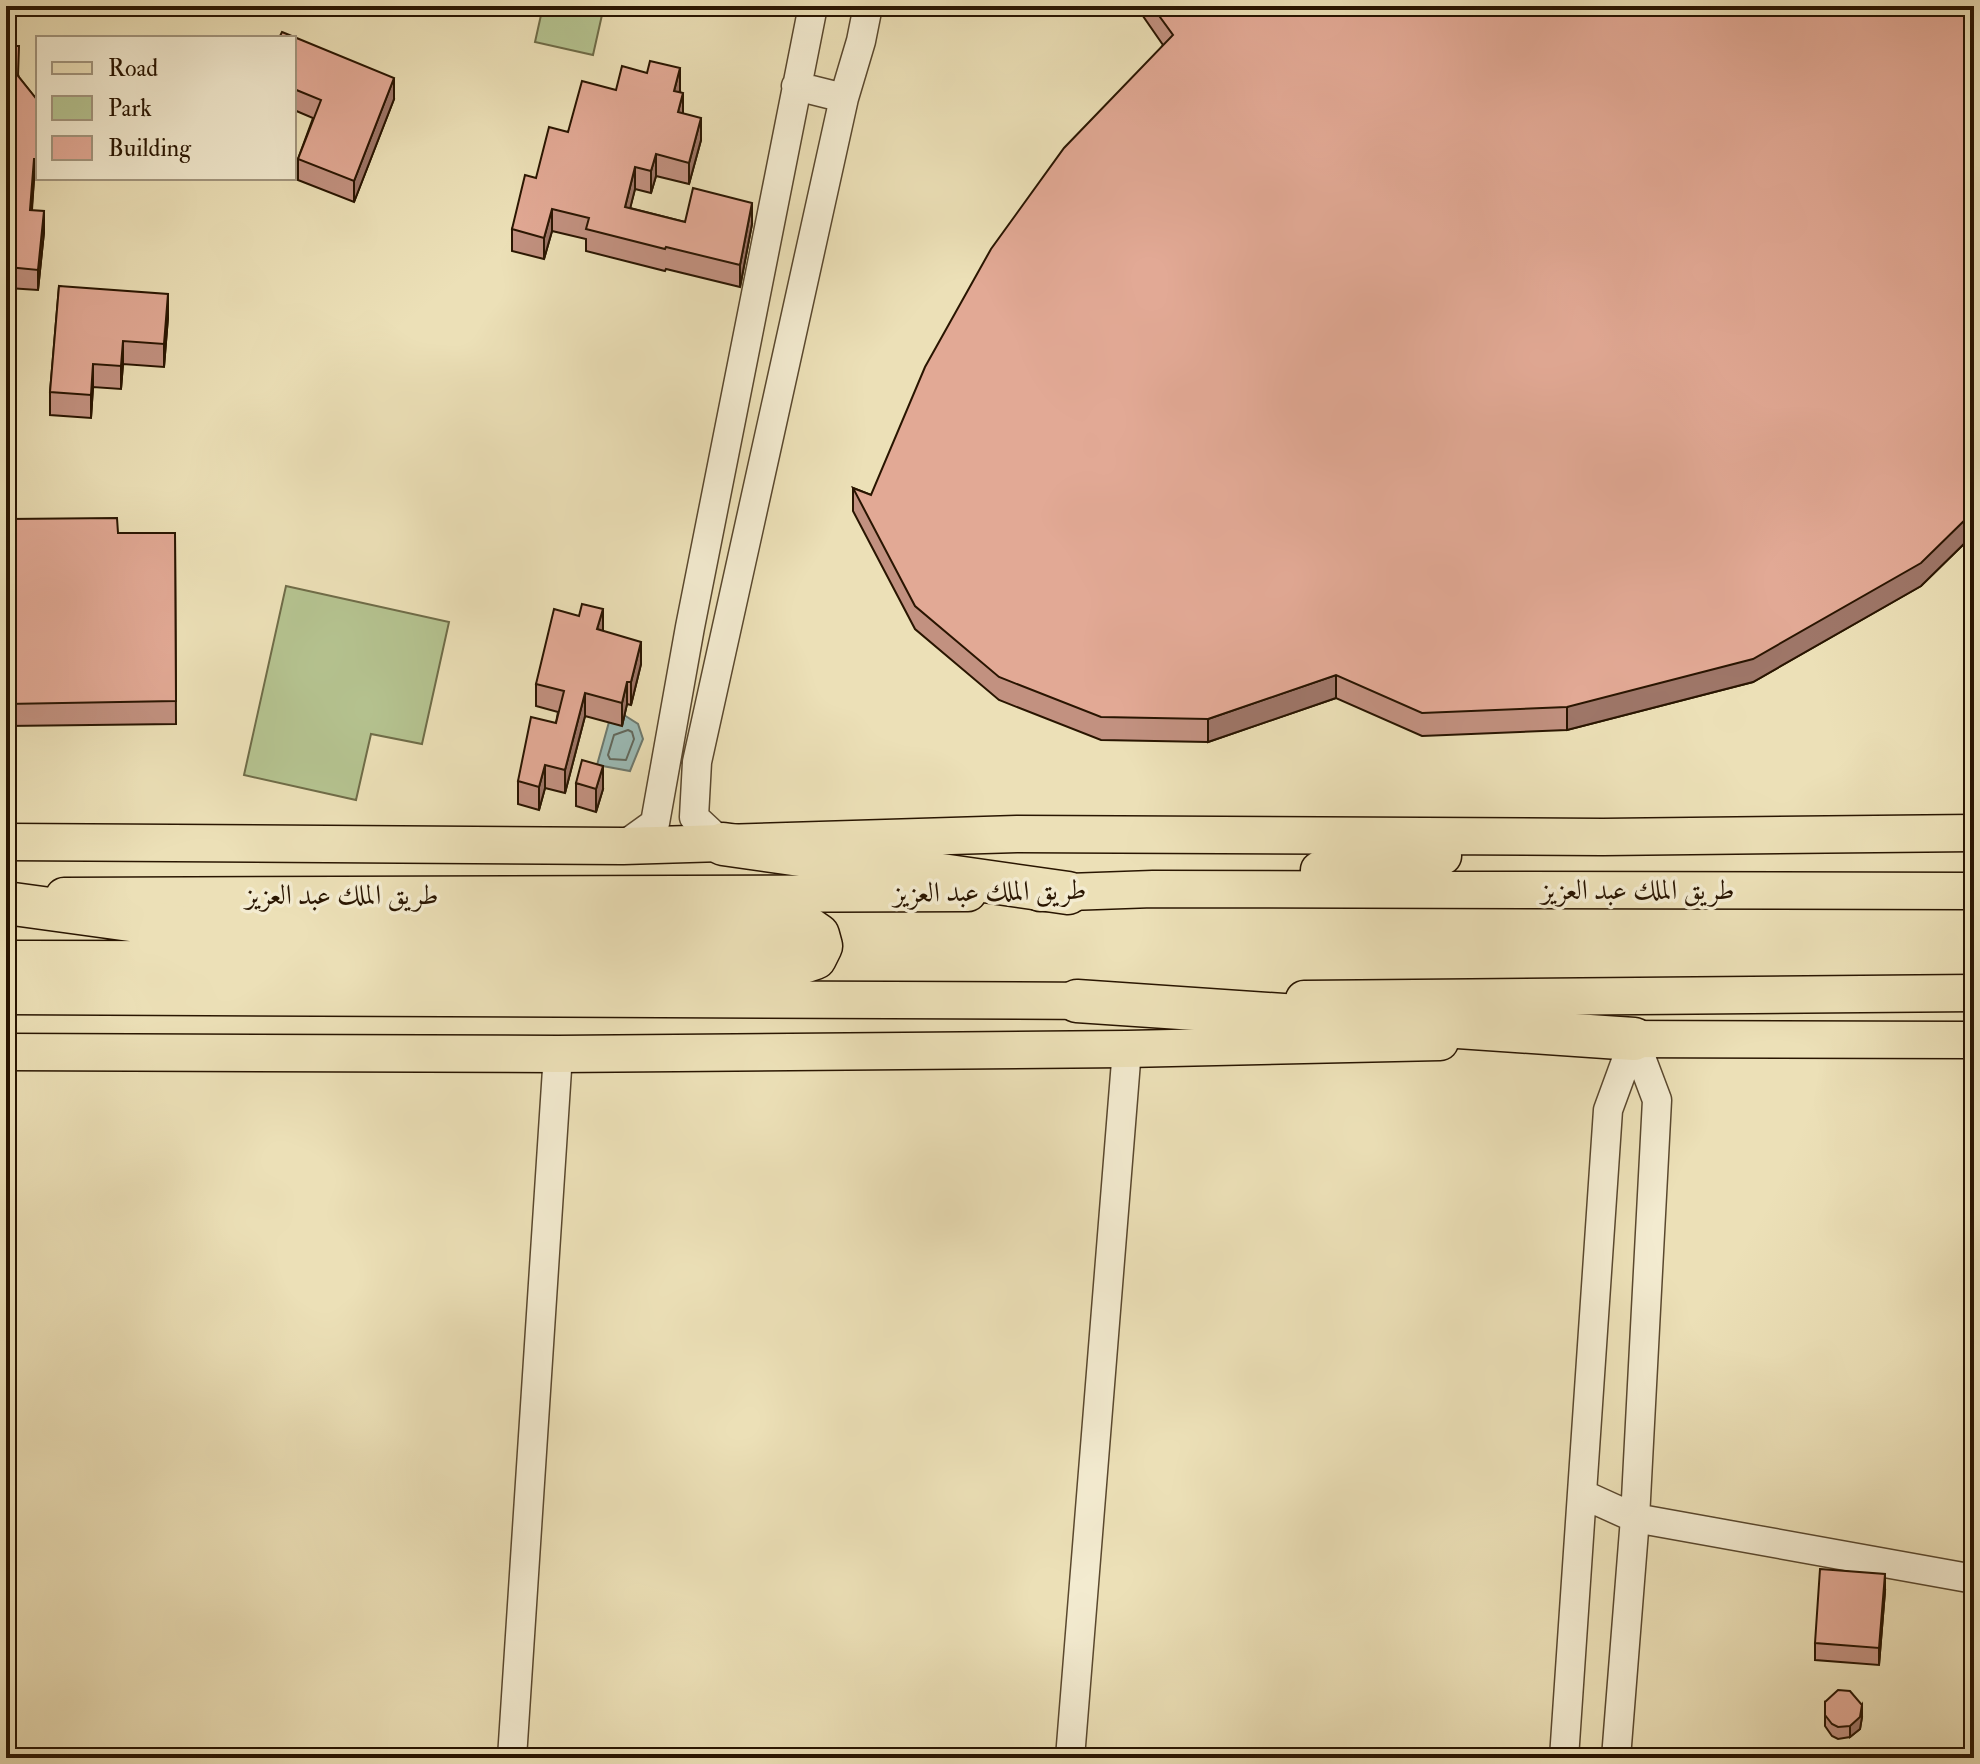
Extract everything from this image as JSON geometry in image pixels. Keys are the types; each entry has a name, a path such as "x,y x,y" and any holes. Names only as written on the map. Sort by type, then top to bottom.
{"highway":[{"path":"723,844 1068,893"},
{"path":"6,900 196,929 805,926 818,935 821,946 815,958 800,963 6,962"},
{"path":"1077,1001 1634,1039"}],"main road":[{"path":"6,842 623,846 1017,834 1603,837 1974,833"},
{"path":"1153,889 1603,837"},
{"name":"طريق الملك عبد العزيز","path":"6,900 1068,893 1153,889 1974,891"},
{"path":"6,996 1077,1001 1974,993"},
{"path":"6,1052 558,1054 1127,1049 1634,1039 1974,1040"}],"street":[{"path":"623,846 655,823 690,627 813,6"},
{"path":"723,844 694,817 697,762 844,98 868,6"},
{"path":"796,86 844,98"},
{"path":"1564,1758 1608,1110 1634,1039"},
{"path":"1616,1758 1635,1518 1657,1100 1634,1039"},
{"path":"1070,1758 1127,1049"},
{"path":"512,1758 558,1054"},
{"path":"1582,1494 1635,1518 1974,1579"}],"green space":[{"path":"543,6 604,6 593,55 535,42"},
{"path":"286,586 449,622 422,744 371,734 356,800 244,775"}],"water":[{"path":"624,715 638,724 643,739 630,771 597,765 609,722"}],"building":[{"path":"1152,6 1974,6 1974,511 1921,563 1753,659 1567,707 1422,713 1336,675 1208,719 1101,717 999,677 915,606 853,488 871,495 925,367 991,249 1064,148 1173,35"},
{"path":"296,38 394,78 354,181 298,159 321,100 296,90"},
{"path":"6,46 19,46 18,76 36,98 36,159 30,210 44,211 38,270 8,267 9,254 6,254"},
{"path":"650,61 680,68 674,91 683,93 678,112 701,118 689,163 656,154 651,171 635,167 625,207 685,222 693,188 752,203 740,265 586,229 589,218 552,209 544,238 512,229 525,175 536,178 549,127 568,132 582,81 616,90 622,66 647,73"},
{"path":"59,286 168,294 164,344 123,341 121,366 93,364 91,395 50,392"},
{"path":"117,518 118,533 175,533 176,701 6,704 7,519"},
{"path":"582,604 603,609 597,629 641,642 631,682 627,682 622,703 585,693 565,770 545,765 539,787 518,781 531,717 556,723 564,691 536,684 554,609 579,616"},
{"path":"582,760 603,766 596,789 576,783"},
{"path":"1820,1569 1885,1574 1879,1648 1815,1643"},
{"path":"1838,1690 1850,1691 1862,1705 1860,1717 1850,1726 1838,1727 1825,1715 1825,1702"}]}
